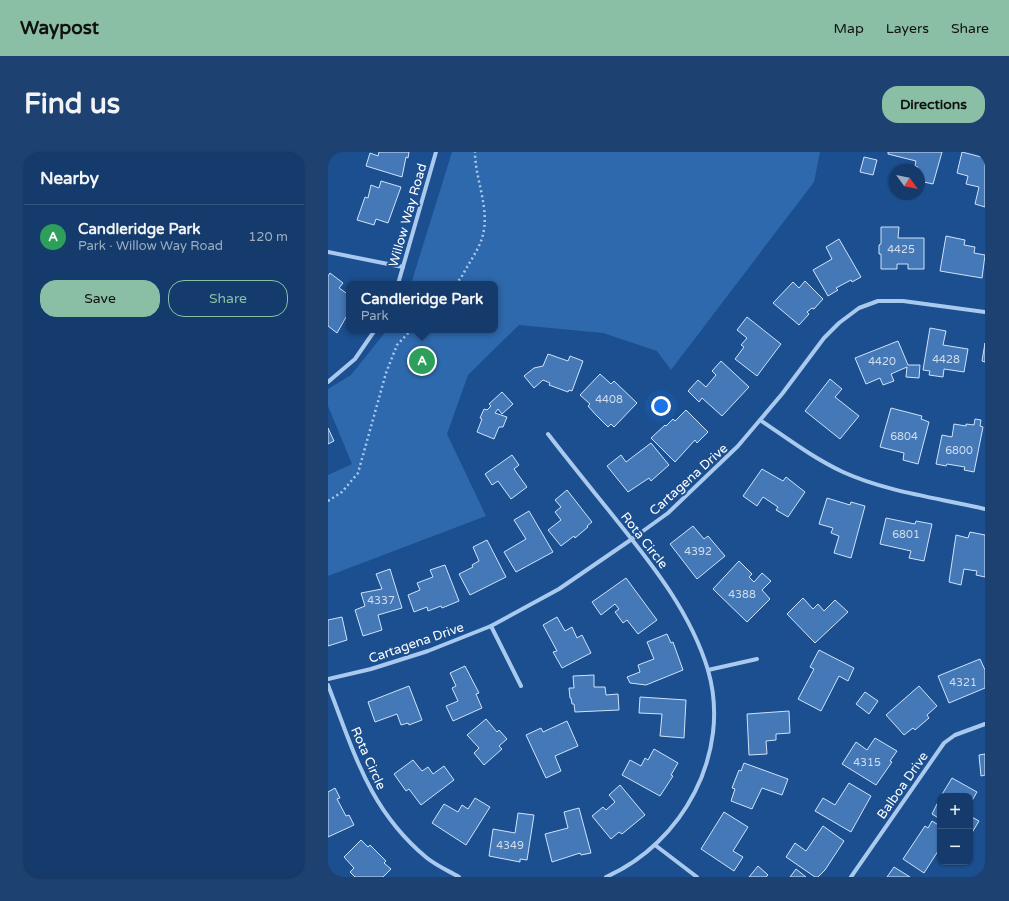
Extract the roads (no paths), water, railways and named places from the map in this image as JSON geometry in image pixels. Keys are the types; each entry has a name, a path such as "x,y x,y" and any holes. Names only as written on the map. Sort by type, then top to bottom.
{"street":[{"name":"Willow Way Road","path":"399,281 436,152"},
{"path":"328,252 403,267"},
{"name":"Cartagena Drive","path":"328,679 371,669 428,651 491,626 559,589 632,539 668,513 738,446 782,394 824,338 839,323 859,308 878,301 903,301 985,312"},
{"path":"328,382 355,359 373,333"},
{"path":"760,420 816,458 843,472 876,484 985,509"},
{"name":"Rota Circle","path":"548,434 656,569 701,646 712,682 715,723 708,758 693,796 676,824 655,845 606,877"},
{"path":"491,626 521,686"},
{"path":"708,670 756,659"},
{"name":"Rota Circle","path":"328,685 366,782 382,809 394,826 428,859 459,877"},
{"name":"Balboa Drive","path":"851,877 944,743 955,735 985,724"},
{"path":"655,845 697,877"}],"place":[{"name":"Candleridge Park","path":"422,361"}]}
